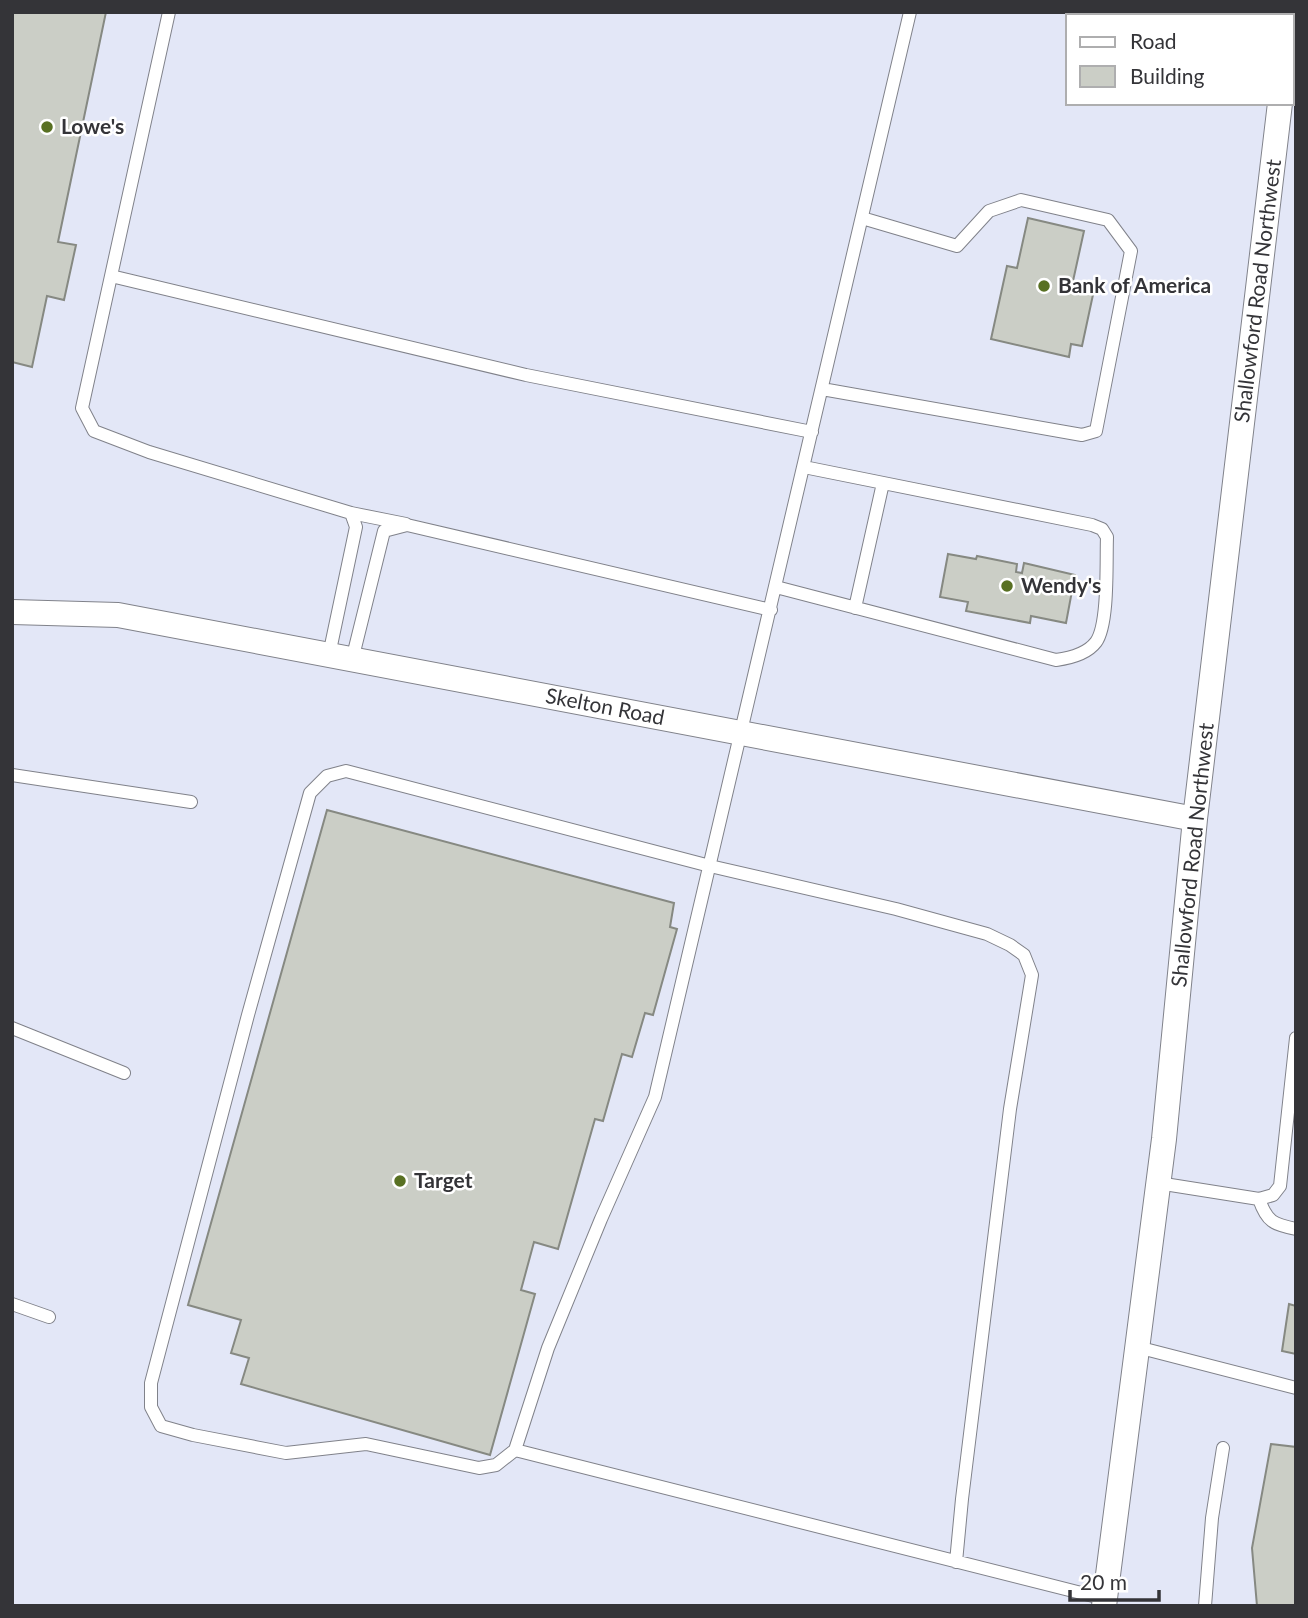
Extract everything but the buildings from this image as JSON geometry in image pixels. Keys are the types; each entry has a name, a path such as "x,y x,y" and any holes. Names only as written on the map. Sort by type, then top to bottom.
{"street":[{"name":"Shallowford Road Northwest","path":"1104,1603 1158,1183 1195,819 1280,105"},
{"name":"Skelton Road","path":"12,612 118,615 1195,819"}],"lane":[{"path":"169,12 82,408 94,432 149,452 351,513 771,610"},
{"path":"910,12 771,610 742,733 710,866 655,1097 548,1348 515,1450 496,1465 479,1468 366,1444 286,1453 161,1426 151,1407 151,1383 310,793 327,776 346,771 710,866 896,909 987,934 1024,955 1032,975 1010,1109 956,1562"},
{"path":"822,389 1082,435 1096,430 1131,251 1108,220 1021,200 989,211 957,246 862,218"},
{"path":"111,276 526,375 812,432"},
{"path":"776,587 1056,660 1083,653 1095,644 1103,628 1107,537 1102,529 804,467"},
{"path":"855,608 883,483"},
{"path":"341,657 356,527 351,513"},
{"path":"341,657 384,531 407,525"},
{"path":"12,775 191,802"},
{"path":"12,1028 124,1073"},
{"path":"1158,1183 1259,1199 1273,1195 1280,1186 1296,1038"},
{"path":"1259,1199 1263,1212 1274,1224 1296,1229"},
{"path":"12,1304 50,1317"},
{"path":"1137,1347 1296,1388"},
{"path":"1205,1606 1212,1518 1223,1448"},
{"path":"515,1450 956,1562 1104,1603"}],"shaded area":[{"path":"12,12 1296,12 1296,1606 12,1606"}],"place":[{"name":"Lowe's","path":"47,127"},
{"name":"Bank of America","path":"1044,286"},
{"name":"Wendy's","path":"1007,586"},
{"name":"Target","path":"400,1181"}]}
